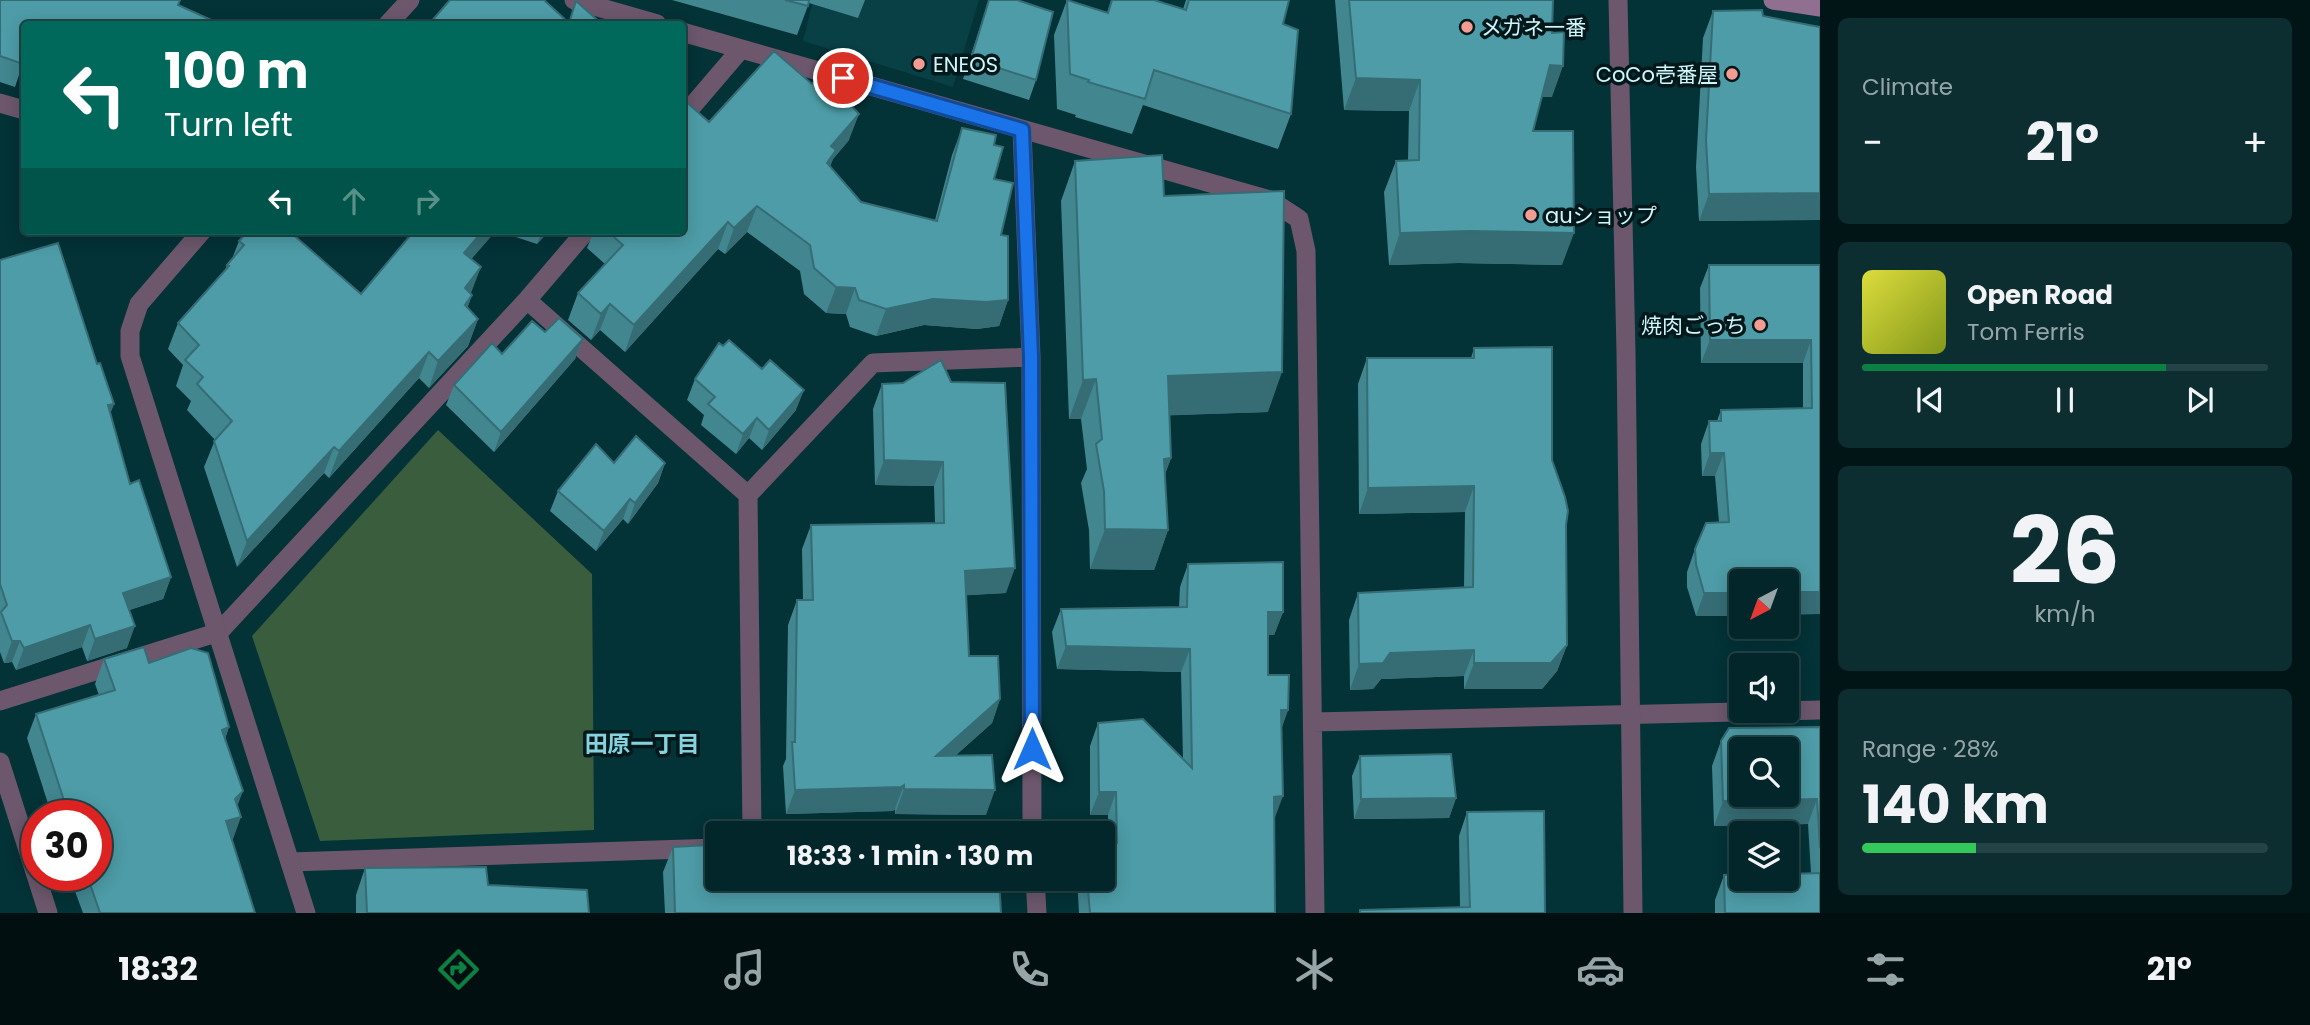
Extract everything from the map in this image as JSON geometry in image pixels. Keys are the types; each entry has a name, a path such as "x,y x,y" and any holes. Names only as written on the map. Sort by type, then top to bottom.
{"main road":[{"path":"1773,0 1820,7"}],"street":[{"path":"391,21 410,0"},
{"path":"574,0 647,21"},
{"path":"1618,0 1626,352 1633,913"},
{"path":"686,33 1270,200 1299,219 1306,251 1315,913"},
{"path":"686,113 741,49"},
{"path":"0,103 21,109"},
{"path":"1022,130 1031,357 1032,821"},
{"path":"198,235 139,304 130,331 130,356 306,913"},
{"path":"0,701 219,632 527,300 583,235"},
{"path":"527,300 748,495"},
{"path":"752,821 748,495 873,363 1031,357"},
{"path":"1313,722 1820,710"},
{"path":"0,762 48,913"},
{"path":"290,862 705,848"},
{"path":"1036,891 1037,913"}],"shaded area":[{"name":"ENEOS","path":"813,0 979,0 953,87 803,41"}],"green space":[{"path":"438,430 592,574 594,830 320,841 252,636"}],"building":[{"path":"0,0 180,0 178,5 213,21 21,21 21,63 0,56"},
{"path":"450,0 544,0 567,21 432,21"},
{"path":"785,0 809,0 808,6"},
{"path":"989,0 1017,0 1053,12 1036,80 971,59"},
{"path":"1067,0 1108,13 1112,0 1154,0 1186,10 1189,0 1289,0 1283,24 1298,30 1291,114 1154,70 1145,99 1070,74"},
{"path":"1349,0 1553,0 1552,33 1564,32 1563,66 1550,65 1533,131 1573,131 1574,233 1400,233 1396,161 1419,160 1420,80 1356,78"},
{"path":"576,1 599,21 570,21"},
{"path":"1762,10 1763,16 1820,27 1820,193 1709,194 1706,140 1713,11"},
{"path":"774,51 812,84 821,76 859,114 831,146 836,150 827,163 861,202 937,221 962,128 996,135 994,145 1003,147 994,179 1013,183 1001,235 1008,236 1008,300 986,302 933,299 886,309 859,300 855,288 836,287 814,268 810,245 757,206 734,228 728,222 634,325 610,304 601,314 578,293 623,245 612,235 686,235 686,102 709,122"},
{"path":"1162,155 1164,196 1284,191 1282,372 1168,376 1171,458 1164,459 1168,530 1105,529 1104,491 1096,444 1102,439 1096,379 1083,380 1075,161"},
{"path":"244,235 294,235 361,294 411,235 480,235 464,253 481,267 465,288 472,295 465,305 478,319 438,361 429,352 339,451 334,447 247,541 214,441 232,421 197,384 203,377 185,360 199,345 178,323 229,266 227,265 244,245 239,241"},
{"path":"58,243 97,364 100,363 114,404 108,405 130,484 139,480 171,577 123,593 135,626 95,639 90,625 24,648 20,641 12,641 1,612 7,605 0,584 0,260"},
{"path":"1709,265 1820,265 1820,592 1799,592 1799,569 1729,569 1729,593 1704,593 1695,549 1706,523 1729,522 1724,453 1710,453 1709,421 1721,421 1721,410 1812,408 1811,340 1710,340"},
{"path":"559,318 583,339 501,432 454,385 492,343 502,354 532,321 545,332"},
{"path":"729,340 762,369 770,360 804,390 769,430 757,418 743,434 708,404 715,397 695,379 719,343 723,346"},
{"path":"1552,347 1552,460 1568,511 1567,645 1551,663 1474,663 1474,650 1390,653 1383,663 1359,664 1358,593 1473,587 1474,486 1368,488 1367,358 1474,358 1474,348"},
{"path":"941,360 951,382 1005,383 1015,568 965,571 969,656 998,656 1000,699 936,756 992,755 995,790 904,789 904,785 795,790 792,742 795,742 797,600 813,600 811,525 944,523 943,462 884,460 882,384 903,383"},
{"path":"636,436 665,463 635,503 630,499 604,531 558,491 596,444 614,463"},
{"path":"1283,562 1283,612 1268,612 1268,675 1289,675 1288,710 1281,710 1283,796 1274,797 1275,913 1090,913 1088,891 1115,891 1116,792 1099,792 1098,723 1143,719 1192,768 1190,649 1066,646 1061,609 1187,607 1188,564"},
{"path":"144,647 149,663 191,648 208,653 229,727 222,730 243,791 235,799 241,817 226,821 255,913 100,913 92,891 112,891 112,800 64,800 36,714 115,690 104,659"},
{"path":"1820,727 1820,848 1817,799 1799,799 1799,737 1729,737 1729,801 1723,801 1721,741 1729,728"},
{"path":"1451,754 1456,798 1361,799 1360,756"},
{"path":"1544,811 1545,913 1360,913 1360,910 1470,907 1467,812"},
{"path":"705,845 705,891 1000,891 1001,913 675,913 673,847"},
{"path":"486,867 488,885 587,890 589,913 367,913 365,868"},
{"path":"1820,873 1820,913 1725,913 1724,875 1729,875 1729,891 1799,891 1799,874"}],"place":[{"name":"メガネ一番","path":"1467,27"},
{"name":"ENEOS","path":"919,64"},
{"name":"CoCo壱番屋","path":"1732,74"},
{"name":"auショップ","path":"1531,215"},
{"name":"焼肉ごっち","path":"1760,325"}],"district":[{"name":"田原一丁目","path":"642,744"}],"route":[{"path":"843,78 1022,130 1031,357 1032,749"}]}
